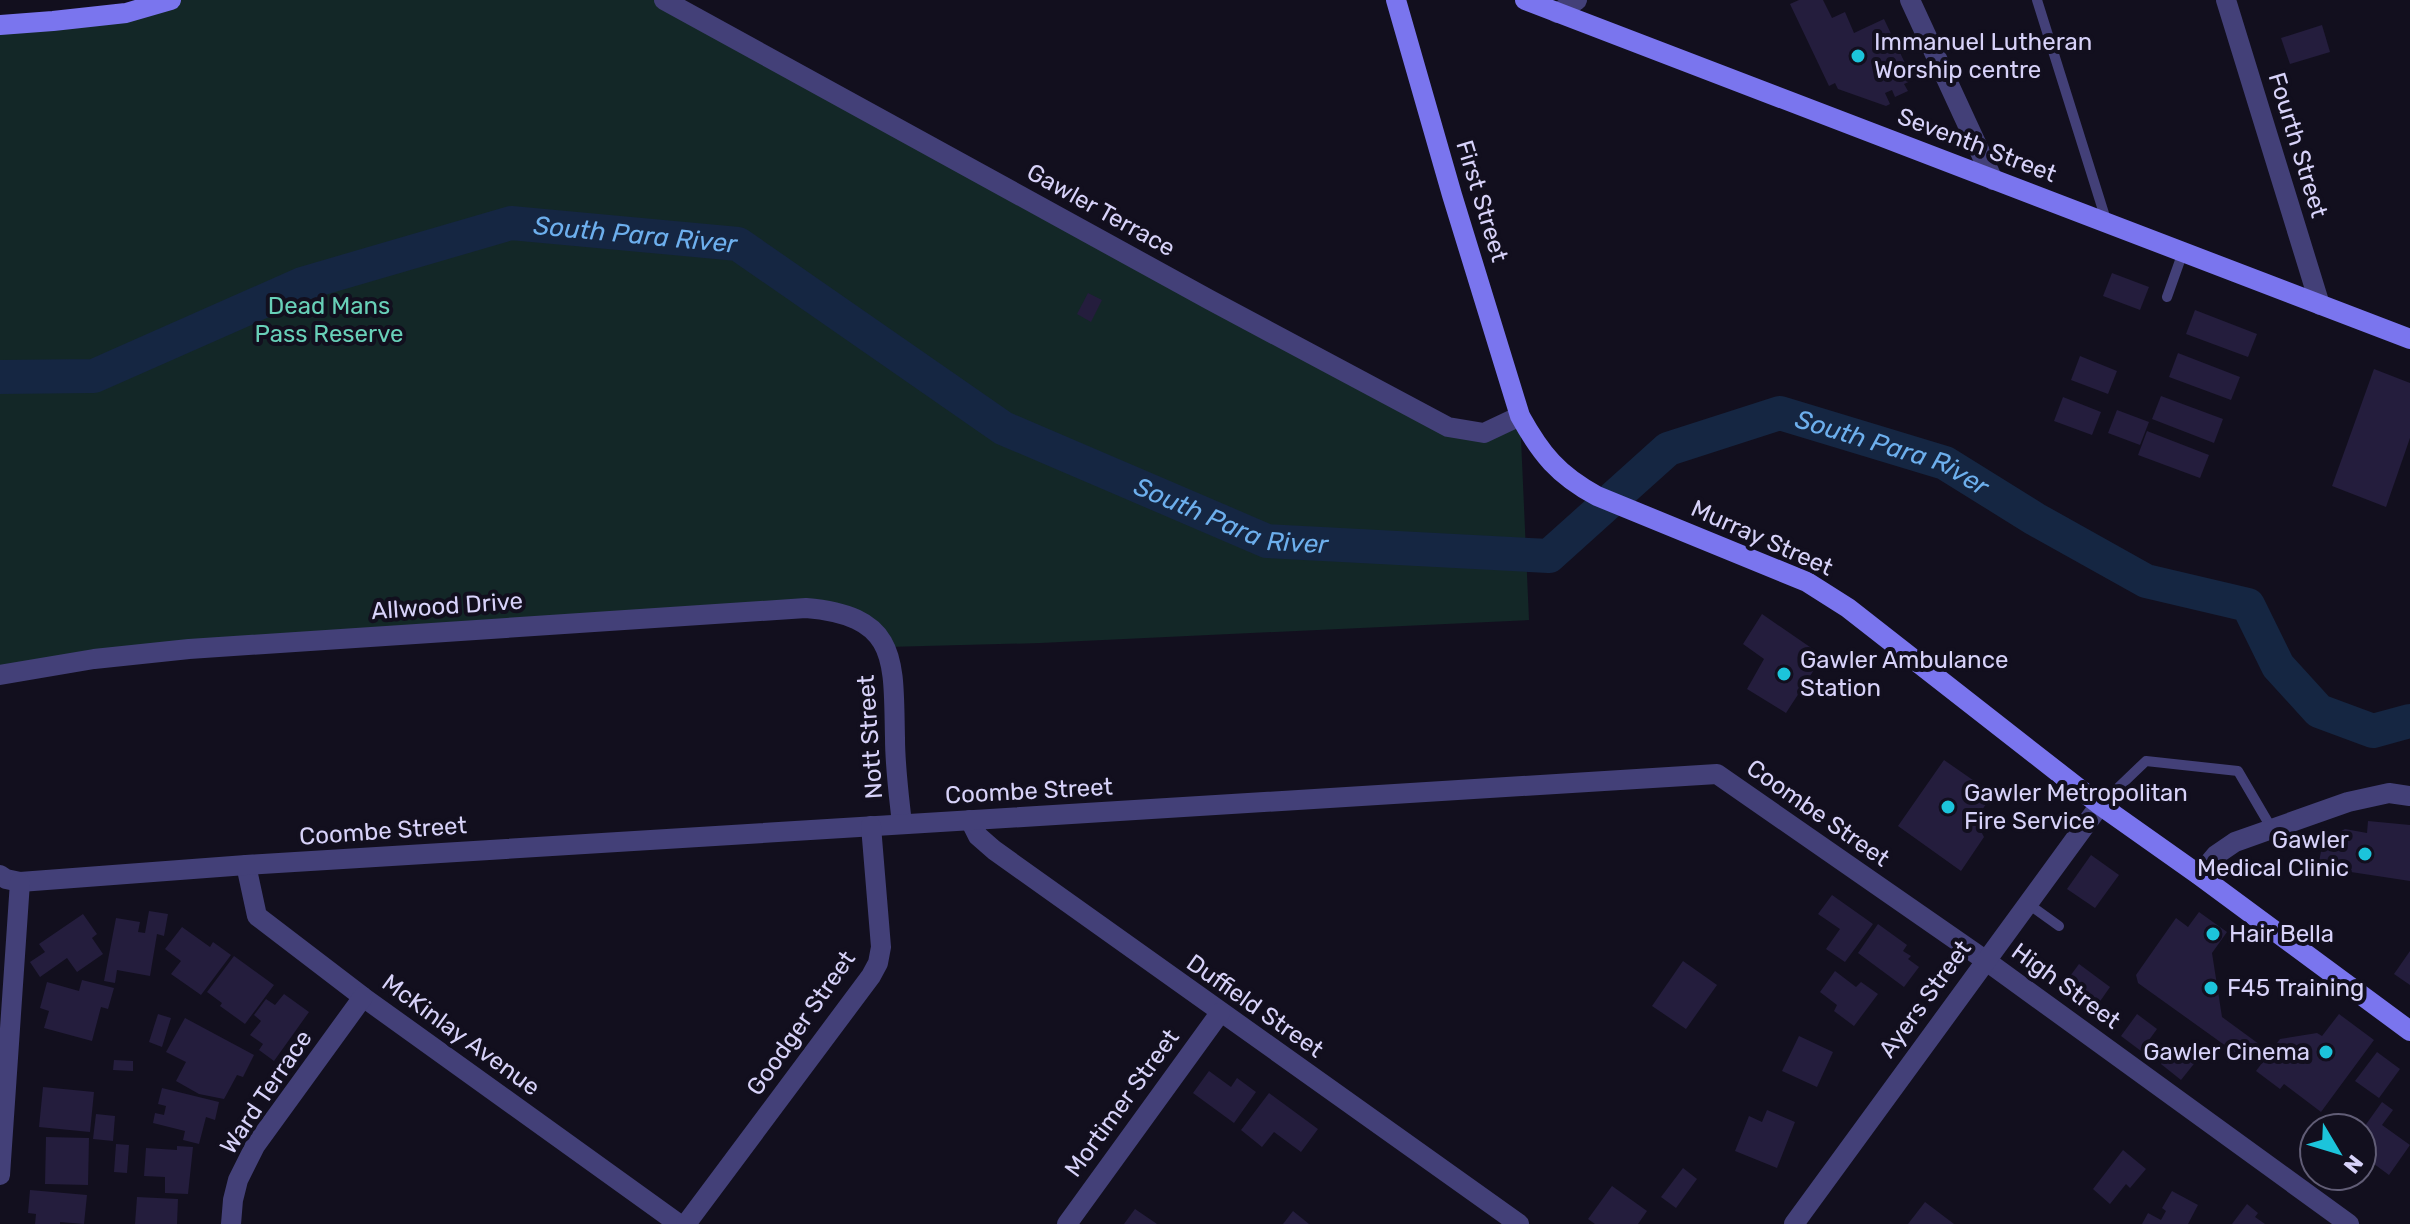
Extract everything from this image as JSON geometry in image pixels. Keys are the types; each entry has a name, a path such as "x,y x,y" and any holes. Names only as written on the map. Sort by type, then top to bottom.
{"street":[{"path":"0,25 126,13 171,0"},
{"name":"Gawler Terrace","path":"664,0 1448,427 1484,433 1520,416"},
{"name":"First Street","path":"1396,0 1520,416"},
{"name":"Seventh Street","path":"1525,0 2410,339"},
{"path":"1557,13 1577,0"},
{"path":"1910,0 1993,180"},
{"name":"Fourth Street","path":"2226,0 2320,305"},
{"name":"Murray Street","path":"1520,416 1550,463 1572,482 1622,507 1807,582 1848,608 2100,805 2410,1031"},
{"name":"Allwood Drive","path":"0,675 94,659 189,649 806,608 831,610 864,622 887,647"},
{"name":"Nott Street","path":"887,647 894,680 895,745 902,824"},
{"name":"Coombe Street","path":"20,882 246,865 1717,774 1985,960"},
{"path":"2199,875 2216,855 2235,842 2348,802 2389,793 2410,796"},
{"name":"Ayers Street","path":"1794,1224 2100,805"},
{"name":"Duffield Street","path":"970,820 978,836 994,850 1519,1224"},
{"name":"Goodger Street","path":"686,1224 878,963 881,947 871,826"},
{"name":"McKinlay Avenue","path":"246,865 257,916 363,997 679,1224"},
{"path":"0,875 20,882 0,1175"},
{"name":"High Street","path":"1985,960 2349,1224"},
{"name":"Ward Terrace","path":"231,1224 238,1180 255,1146 363,997"},
{"name":"Mortimer Street","path":"1067,1224 1220,1013"}],"lane":[{"path":"2037,0 2107,223"},
{"path":"2167,297 2183,252"},
{"path":"2100,805 2146,761 2238,771 2272,829"},
{"path":"2027,903 2059,926"}],"green space":[{"name":"Dead Mans Pass Reserve","path":"171,0 664,0 1448,427 1484,433 1520,416 1529,620 1040,643 887,647 846,615 189,649 0,675 0,25"}],"building":[{"name":"Immanuel Lutheran Worship centre","path":"1799,0 1823,0 1832,18 1845,12 1854,33 1884,19 1913,80 1904,84 1908,91 1895,97 1892,90 1885,93 1890,104 1886,106 1838,89 1835,83 1829,86 1790,4"},
{"path":"2322,25 2330,52 2290,64 2281,38"},
{"path":"2112,273 2149,287 2140,310 2103,296"},
{"path":"1088,293 1102,300 1091,322 1077,314"},
{"path":"2195,310 2257,334 2248,357 2186,334"},
{"path":"2178,353 2240,377 2231,400 2169,377"},
{"path":"2080,356 2117,371 2108,394 2071,380"},
{"path":"2374,369 2410,383 2410,438 2386,507 2332,486"},
{"path":"2161,396 2223,419 2214,443 2152,419"},
{"path":"2063,397 2101,412 2092,435 2054,421"},
{"path":"2117,410 2149,422 2140,445 2108,433"},
{"path":"2147,431 2209,455 2200,478 2138,455"},
{"name":"Gawler Ambulance Station","path":"1762,614 1823,656 1786,713 1747,689 1764,659 1743,644"},
{"name":"Gawler Metropolitan Fire Service","path":"1944,760 1993,794 1975,820 1984,837 1961,871 1898,826"},
{"name":"Gawler Medical Clinic","path":"2368,821 2410,825 2410,881 2318,867 2323,841 2345,829 2367,833"},
{"path":"2091,855 2119,875 2095,908 2067,889"},
{"path":"1832,895 1873,924 1845,962 1826,949 1840,929 1818,914"},
{"path":"149,911 168,914 164,936 157,934 150,976 117,970 115,983 104,981 116,918 140,922 138,932 145,933"},
{"path":"2199,912 2227,932 2212,953 2222,1017 2263,1047 2251,1064 2138,983 2136,975 2176,918 2188,927"},
{"path":"83,914 97,934 92,938 103,954 77,972 67,958 40,977 30,962 45,952 39,944"},
{"path":"1878,924 1907,945 1903,951 1919,967 1904,987 1858,953"},
{"path":"182,927 210,947 213,942 231,955 201,995 171,974 181,961 165,949"},
{"path":"2410,951 2410,985 2394,974"},
{"path":"234,956 274,985 245,1024 207,992"},
{"path":"1683,961 1717,985 1686,1029 1652,1006"},
{"path":"2079,964 2110,987 2094,1010 2062,987"},
{"path":"1835,971 1856,987 1861,982 1878,994 1854,1026 1834,1011 1837,1005 1820,992"},
{"path":"82,980 114,988 108,1009 101,1007 92,1041 44,1028 49,1011 40,1008 47,982 79,991"},
{"path":"284,994 309,1012 274,1061 259,1050 263,1044 250,1035 261,1021 254,1015 266,999 275,1005"},
{"path":"158,1014 171,1018 162,1047 149,1042"},
{"path":"2137,1014 2157,1029 2141,1051 2121,1036"},
{"path":"2339,1014 2374,1040 2321,1112 2284,1084 2280,1089 2256,1071 2280,1039 2317,1033 2322,1036"},
{"path":"185,1018 254,1055 243,1077 237,1075 224,1099 199,1094 176,1081 186,1062 166,1052"},
{"path":"1799,1036 1833,1052 1817,1087 1782,1071"},
{"path":"2176,1044 2197,1060 2181,1080 2161,1064"},
{"path":"2377,1052 2400,1069 2379,1098 2355,1081"},
{"path":"114,1060 133,1061 133,1071 113,1070"},
{"path":"1209,1071 1231,1087 1237,1078 1256,1092 1234,1123 1193,1093"},
{"path":"43,1087 94,1092 90,1132 39,1127"},
{"path":"162,1088 219,1102 215,1120 206,1117 199,1144 183,1140 185,1131 153,1123 155,1113 164,1115 166,1106 158,1104"},
{"path":"1269,1093 1318,1129 1301,1152 1274,1132 1262,1147 1241,1130"},
{"path":"2382,1102 2393,1110 2382,1125 2410,1145 2389,1175 2378,1167 2378,1112 2375,1112"},
{"path":"1767,1110 1795,1122 1777,1168 1735,1151 1749,1116 1762,1122"},
{"path":"96,1114 115,1116 113,1141 93,1139"},
{"path":"46,1137 89,1138 88,1185 45,1184"},
{"path":"116,1144 129,1145 127,1173 114,1172"},
{"path":"177,1146 193,1147 188,1194 165,1193 165,1177 144,1176 146,1148 177,1150"},
{"path":"2123,1150 2146,1169 2130,1188 2126,1184 2110,1204 2093,1189"},
{"path":"1683,1168 1697,1179 1676,1208 1661,1197"},
{"path":"1612,1186 1647,1211 1638,1224 1595,1224 1588,1219"},
{"path":"30,1190 87,1195 84,1224 35,1224 36,1214 28,1213"},
{"path":"2172,1191 2198,1205 2188,1224 2142,1224 2148,1213 2161,1220 2166,1211 2162,1208"},
{"path":"137,1197 178,1199 177,1224 135,1224"},
{"path":"1925,1202 1954,1224 1908,1224"},
{"path":"2247,1204 2258,1213 2255,1217 2265,1224 2232,1224"},
{"path":"1135,1209 1157,1224 1124,1224"},
{"path":"1293,1211 1309,1224 1283,1224"}],"waterway":[{"name":"South Para River","path":"0,377 94,376 302,284 511,223 738,244 1003,428 1267,541 1549,556 1668,449 1780,413 1945,463 2035,519 2146,581 2248,605 2278,666 2319,711 2373,731 2410,721"}],"place":[{"name":"Immanuel Lutheran Worship centre","path":"1858,56"},
{"name":"Gawler Ambulance Station","path":"1784,674"},
{"name":"Gawler Metropolitan Fire Service","path":"1948,807"},
{"name":"Gawler Medical Clinic","path":"2365,854"},
{"name":"Hair Bella","path":"2213,934"},
{"name":"F45 Training","path":"2211,988"},
{"name":"Gawler Cinema","path":"2326,1052"}]}
